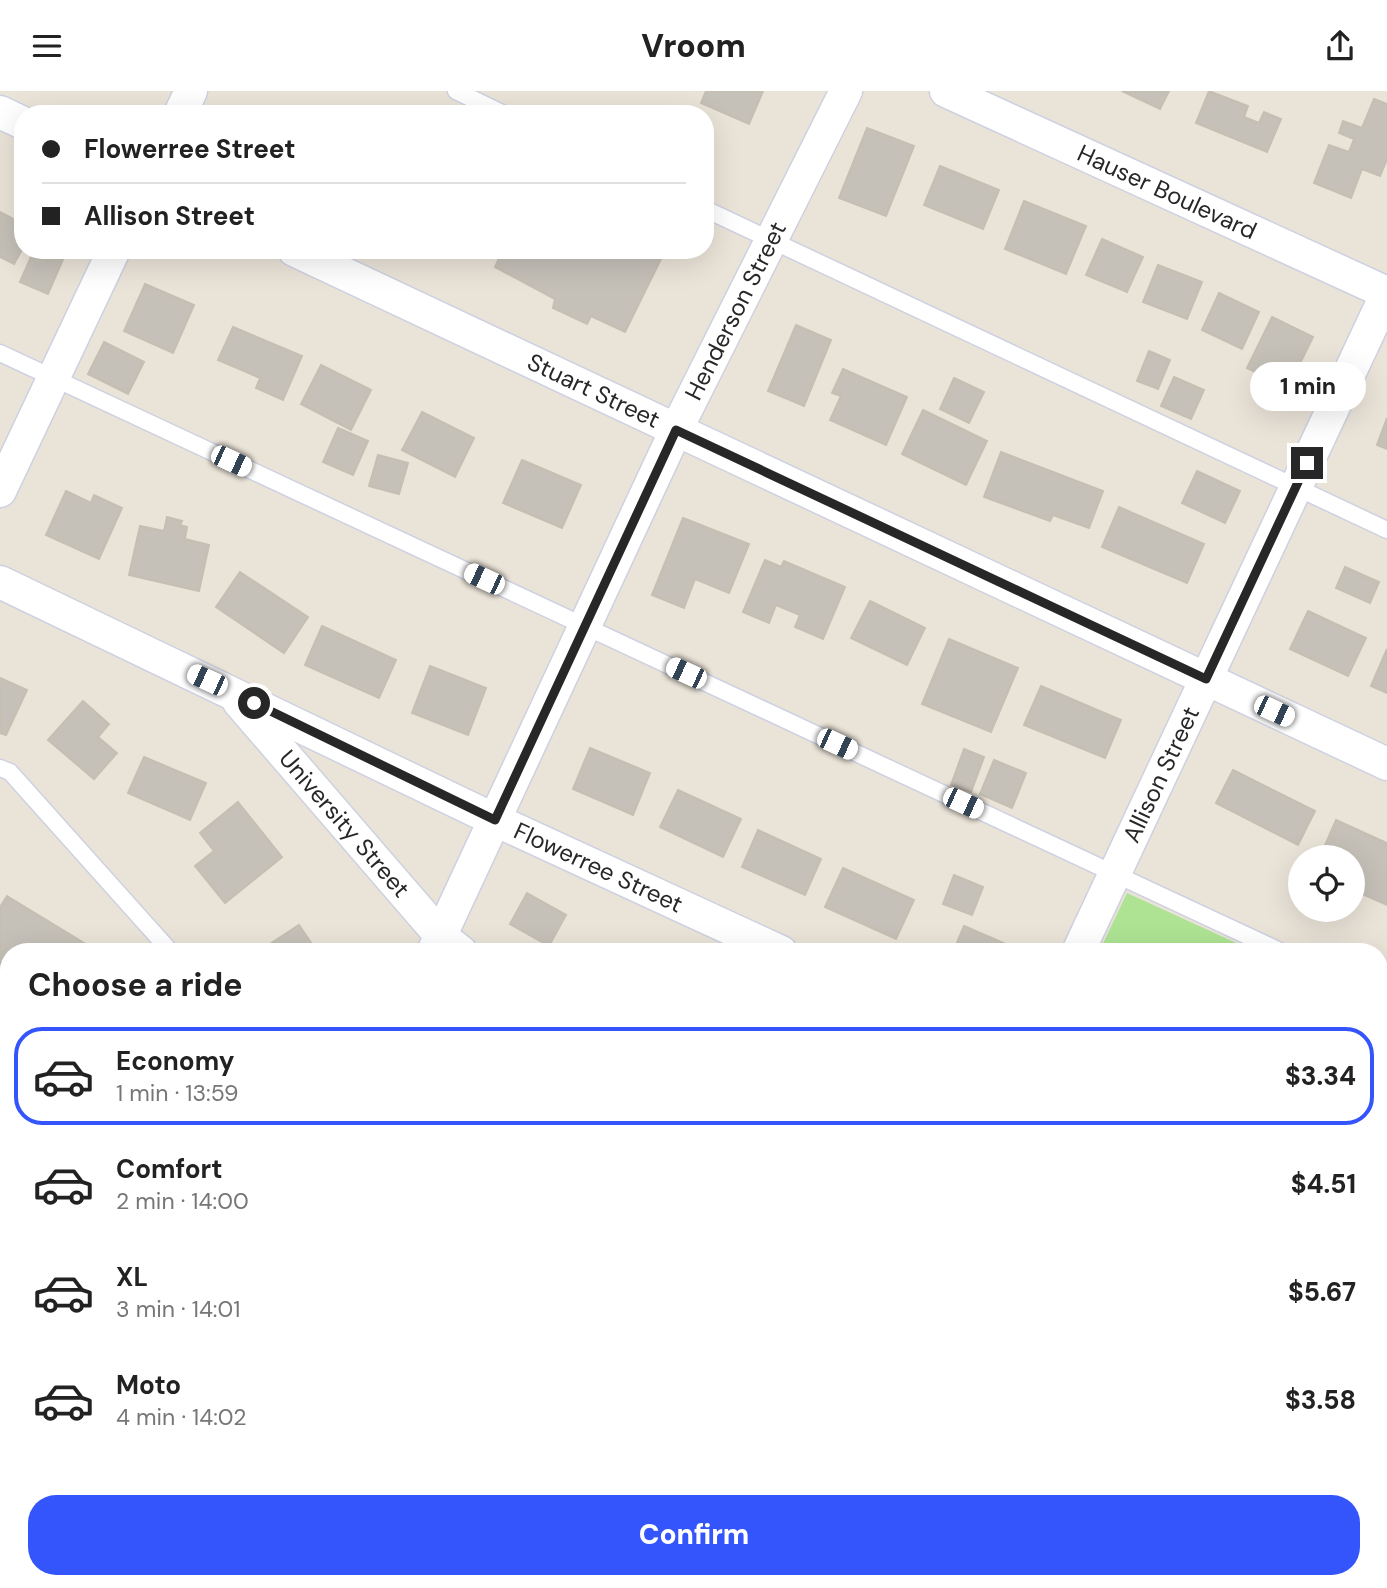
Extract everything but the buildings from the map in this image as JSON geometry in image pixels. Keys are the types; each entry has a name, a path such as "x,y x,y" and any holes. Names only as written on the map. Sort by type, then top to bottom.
{"street":[{"name":"Henderson Street","path":"447,943 495,820 676,430 846,91"},
{"name":"Hauser Boulevard","path":"946,91 1387,293"},
{"path":"0,491 110,259"},
{"name":"Stuart Street","path":"314,259 1387,764"},
{"name":"Allison Street","path":"1082,943 1387,293"},
{"name":"Flowerree Street","path":"0,582 495,820 762,943"},
{"name":"University Street","path":"230,691 442,943"}],"lane":[{"path":"456,91 485,105"},
{"path":"714,213 1387,530"},
{"path":"0,353 1263,943"},
{"path":"0,768 10,772 163,943"}],"green space":[{"path":"1127,893 1236,943 1103,943"}],"route":[{"path":"254,703 495,820 676,430 1206,679 1307,463"}]}
